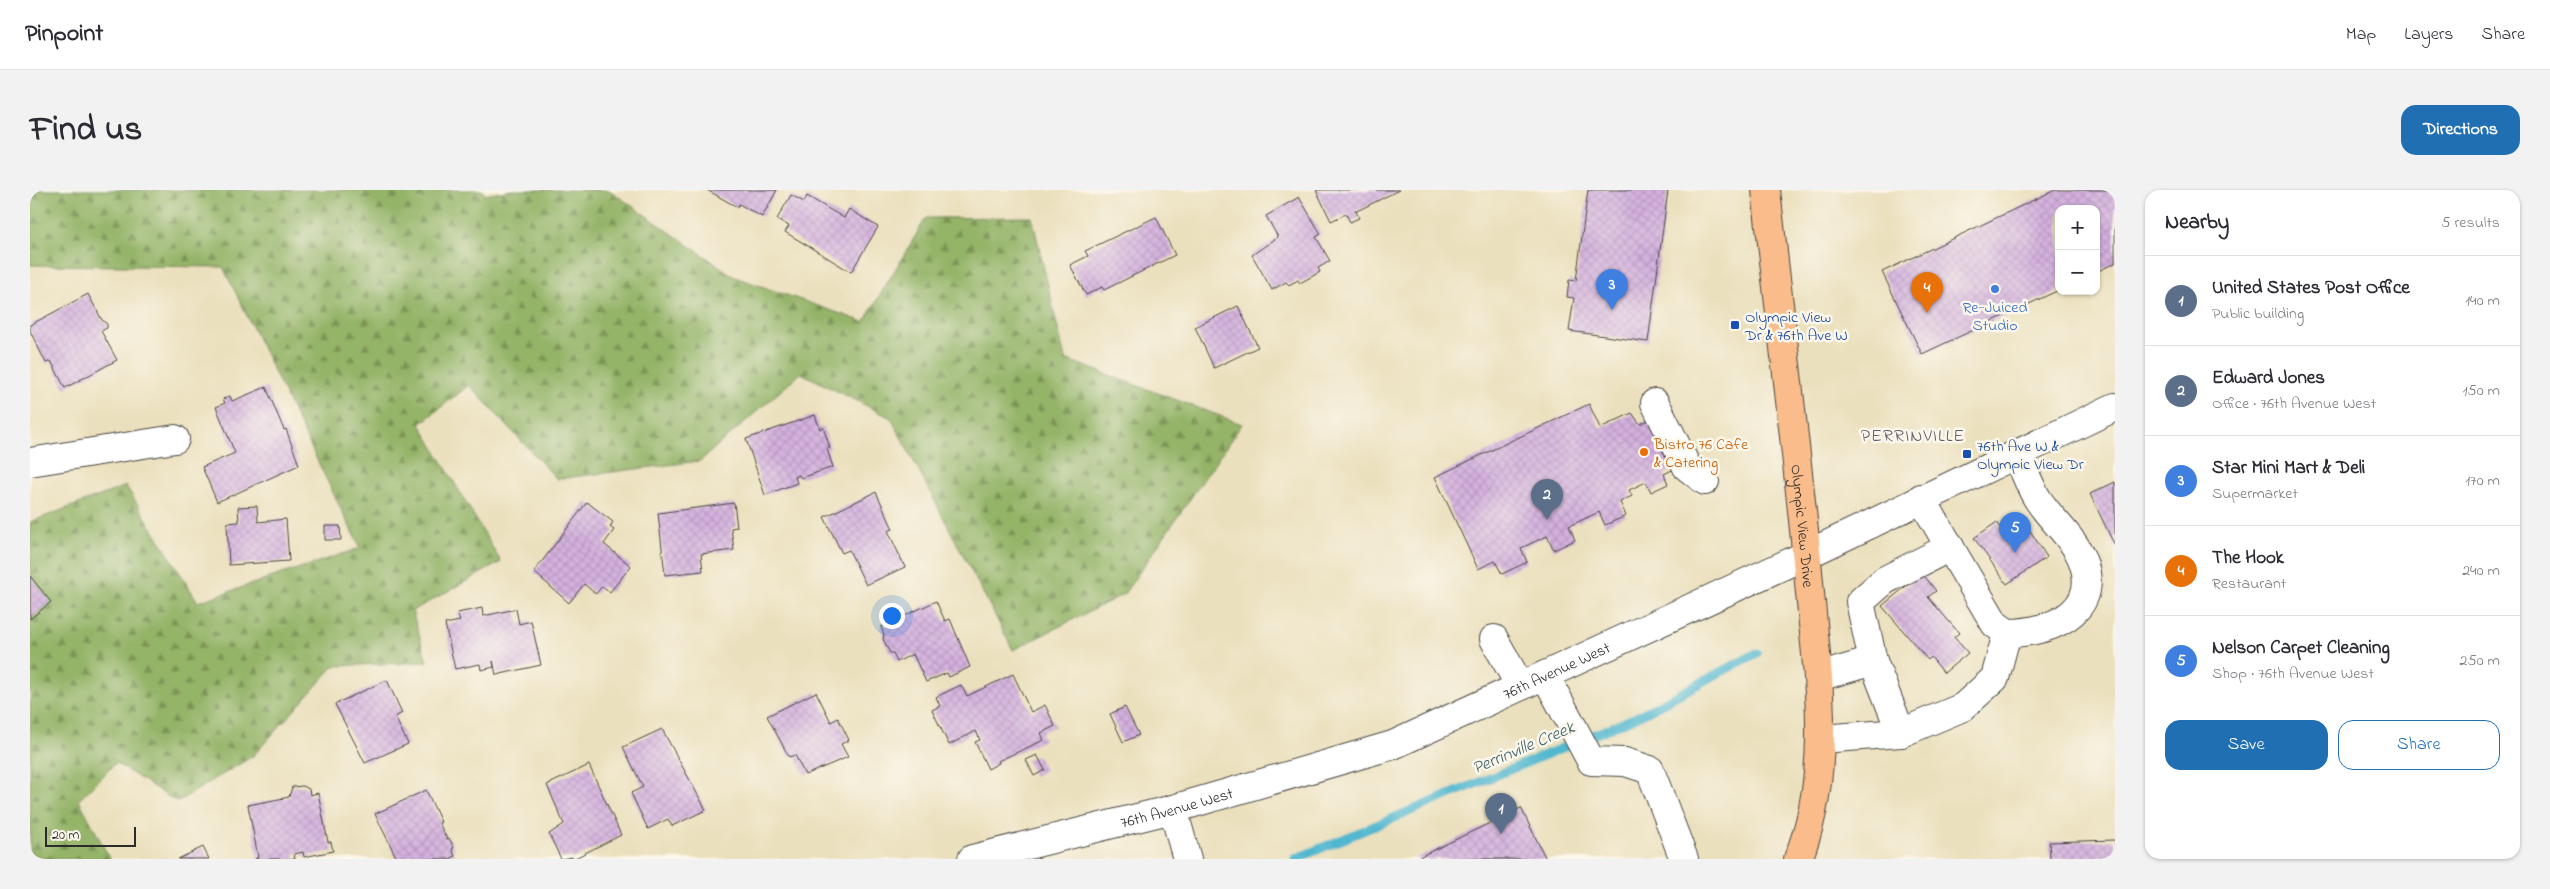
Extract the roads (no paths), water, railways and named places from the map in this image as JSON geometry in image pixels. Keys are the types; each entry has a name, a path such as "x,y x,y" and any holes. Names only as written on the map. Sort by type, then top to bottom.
{"main road":[{"name":"Olympic View Drive","path":"1766,190 1806,554 1818,677 1821,739 1816,795 1810,825 1798,859"}],"street":[{"path":"1655,403 1687,467 1705,481"},
{"name":"76th Avenue West","path":"972,859 1173,809 1393,745 1806,554 2016,453 2115,408"},
{"path":"30,462 175,439"},
{"path":"1921,498 1995,624 2007,633 2039,631 2066,618 2078,608 2086,596 2089,581 2077,550 2037,498 2016,453"},
{"path":"1901,733 1872,661 1860,602 1886,580 1950,547"},
{"path":"1821,739 1901,733 1963,707 1995,678 2007,633"},
{"path":"1494,639 1520,686"},
{"path":"1818,677 1872,661"},
{"path":"1545,675 1591,761 1625,762 1650,770 1684,859"},
{"path":"1173,809 1187,859"}],"waterway":[{"name":"Perrinville Creek","path":"1295,859 1634,718 1757,653"}],"place":[{"name":"Re-Juiced Studio","path":"1995,289"},
{"name":"Star Mini Mart & Deli","path":"1612,310"},
{"name":"The Hook","path":"1927,313"},
{"name":"Olympic View Dr & 76th Ave W","path":"1735,325"},
{"name":"Bistro 76 Cafe & Catering","path":"1644,452"},
{"name":"76th Ave W & Olympic View Dr","path":"1967,454"},
{"name":"Edward Jones","path":"1547,520"},
{"name":"Nelson Carpet Cleaning","path":"2015,553"},
{"name":"United States Post Office","path":"1501,834"}],"district":[{"name":"PERRINVILLE","path":"1913,435"}]}
